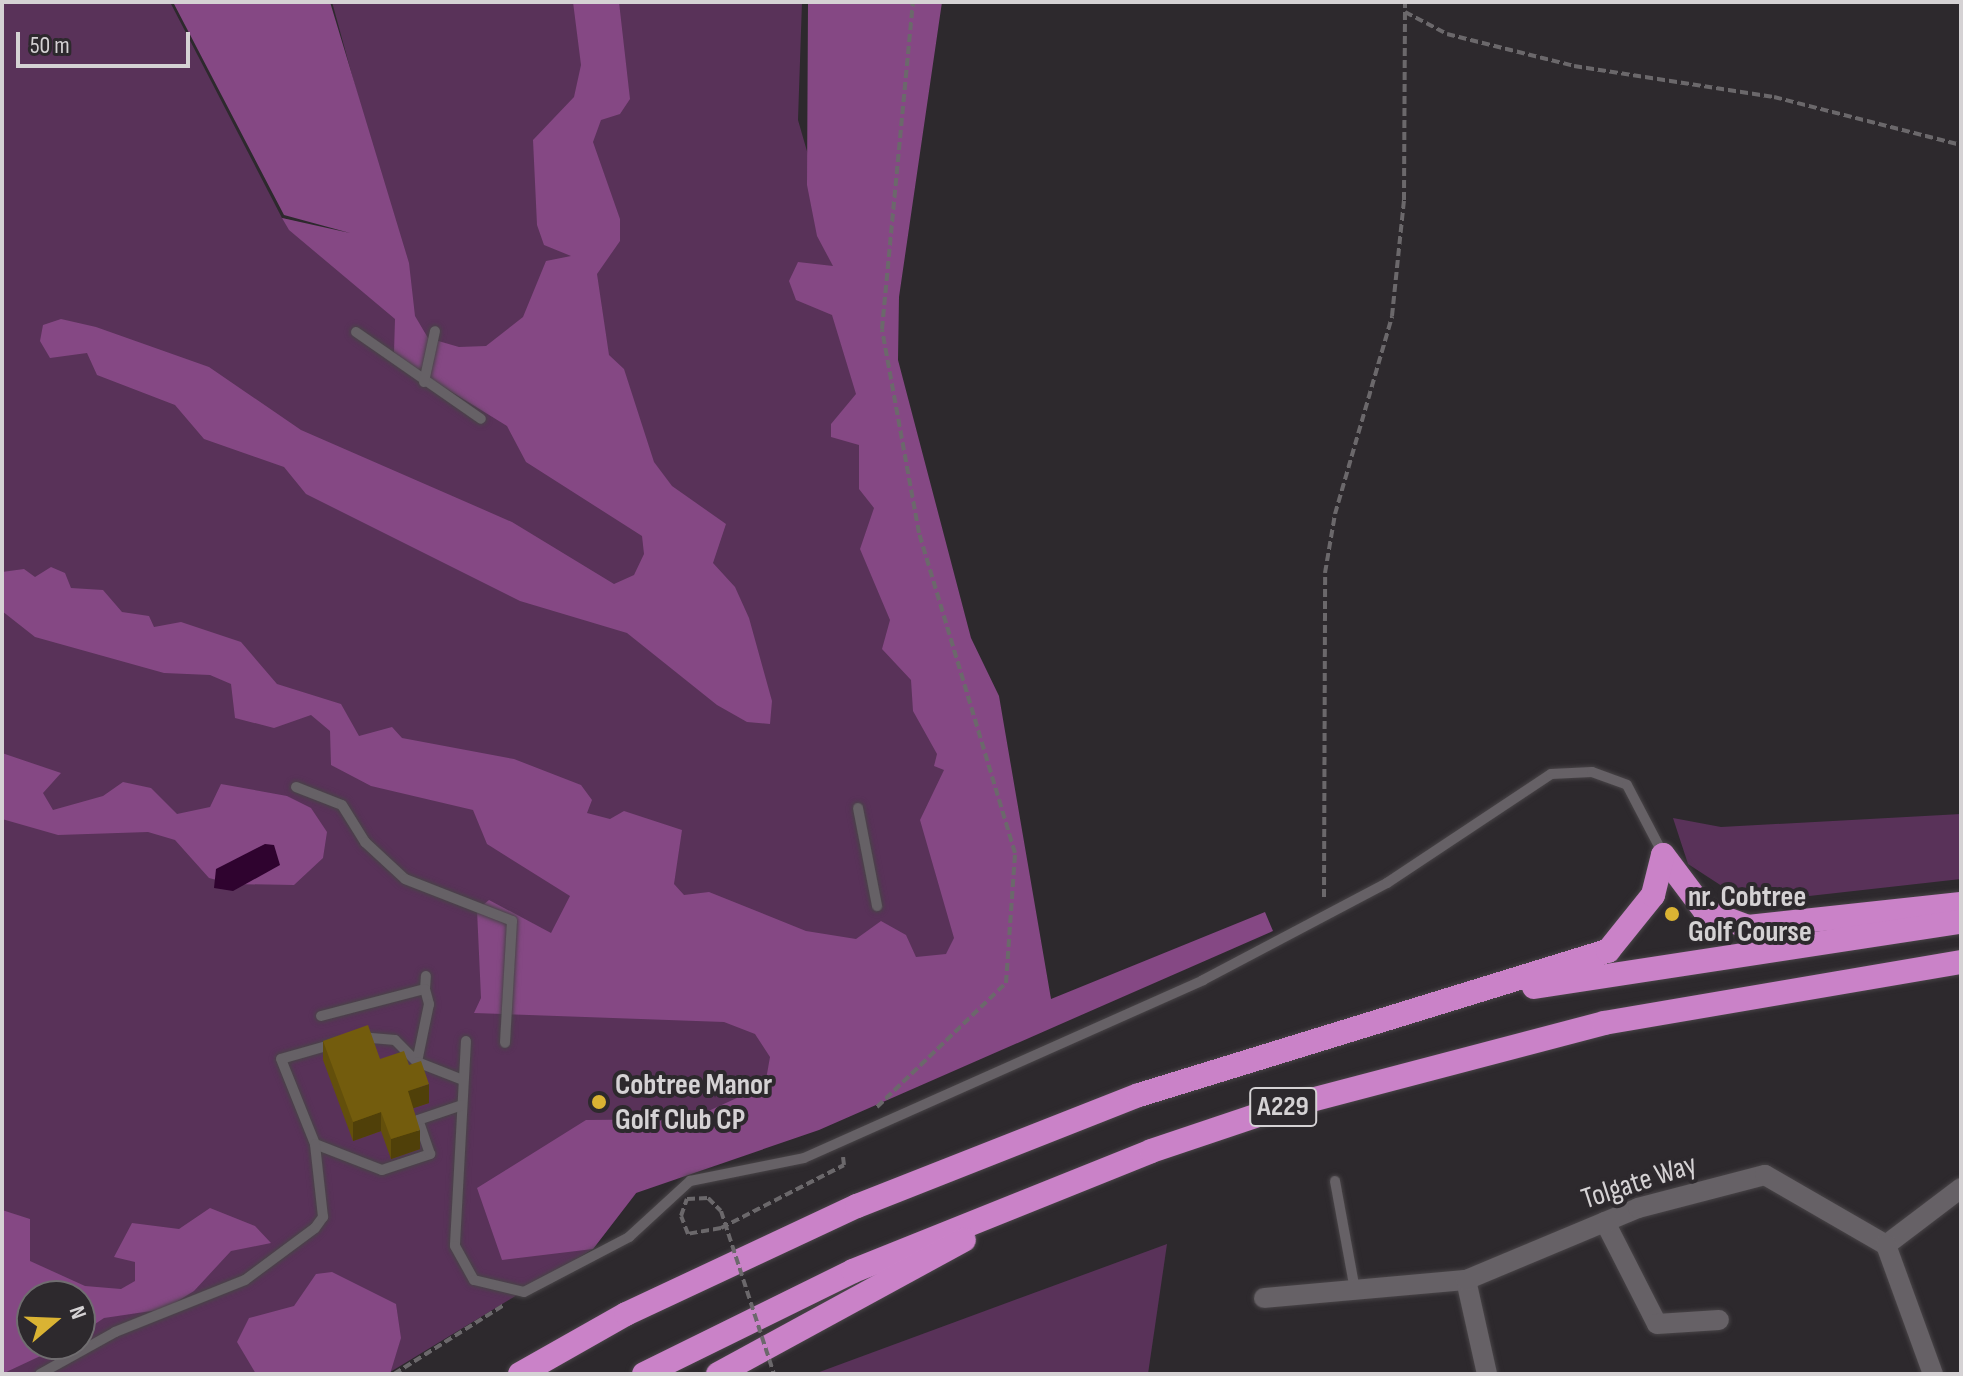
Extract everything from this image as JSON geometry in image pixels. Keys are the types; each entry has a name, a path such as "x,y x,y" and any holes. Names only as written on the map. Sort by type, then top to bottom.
{"highway":[{"path":"1663,855 1705,911 1748,927 1961,904"},
{"path":"1399,1016 1608,951 1653,895 1663,855"},
{"name":"A229","path":"520,1374 626,1314 857,1206 1139,1095 1399,1016 1764,948 1961,922"},
{"name":"A229","path":"644,1374 853,1271 1071,1181 1259,1115 1472,1052 1738,996 1961,962"},
{"path":"718,1374 1071,1181"}],"street":[{"name":"Tolgate Way","path":"1264,1298 1466,1280 1605,1222 1765,1175 1886,1245"},
{"path":"1933,1374 1886,1245 1961,1188"},
{"path":"1605,1222 1657,1324 1719,1320"},
{"path":"1466,1280 1487,1374"}],"lane":[{"path":"424,382 435,331"},
{"path":"356,332 481,419"},
{"path":"466,1041 455,1246 474,1280 524,1292 629,1237 690,1181 772,1167 1203,980 1387,883 1528,785 1569,770 1627,785 1663,855"},
{"path":"296,787 342,805 365,842 405,879 512,921 505,1043"},
{"path":"858,808 877,906"},
{"path":"417,1062 429,1004 426,976"},
{"path":"321,1016 425,989"},
{"path":"40,1374 115,1332 245,1280 315,1228 323,1217 315,1144 281,1059 373,1033 395,1040 417,1062 463,1080"},
{"path":"315,1144 382,1170 430,1154 418,1120 462,1105"},
{"path":"1335,1181 1355,1290"}],"path":[{"path":"774,1374 721,1211 708,1198 687,1199 681,1216 688,1234 721,1228 844,1165 843,1138 1006,983 1015,853 919,533 882,329 913,2"},
{"path":"1325,915 1319,815 1325,573 1335,514 1392,316 1404,200 1405,2"},
{"path":"1405,12 1447,34 1574,66 1774,97 1961,145"},
{"path":"394,1374 524,1292"}],"shaded area":[{"path":"2,2 170,2 282,218 399,247 332,2 802,2 798,120 1051,999 651,1174 593,1249 387,1374 2,1374"},
{"path":"173,2 330,2 409,263 415,316 428,338 459,347 486,346 523,317 546,261 571,256 544,245 537,225 533,140 574,97 581,65 573,2 619,2 630,99 620,114 601,120 593,142 620,219 620,241 597,274 609,355 624,369 654,462 672,486 726,524 713,563 735,587 749,618 772,701 770,724 747,722 717,705 627,633 520,601 306,494 284,467 204,439 175,405 97,375 87,353 50,358 40,341 43,325 61,319 96,327 209,367 301,430 512,522 614,584 634,575 644,554 642,536 526,462 507,426 408,365 394,352 395,319 289,230 282,218 350,233 284,215"},
{"path":"808,2 942,2 899,297 898,360 971,638 999,696 1051,999 1265,912 1273,931 819,1130 636,1193 593,1249 502,1260 477,1188 586,1120 691,1119 765,1085 770,1057 755,1034 724,1022 474,1013 481,998 477,910 489,900 551,933 570,896 487,844 473,810 371,786 331,765 330,731 311,715 274,728 235,718 231,684 210,675 164,673 35,637 2,611 2,572 24,569 35,577 51,567 65,573 71,588 103,590 122,612 149,616 154,627 181,622 241,642 277,684 341,704 359,736 392,727 402,738 514,759 581,785 592,800 587,813 610,819 624,811 682,830 674,884 684,895 709,892 806,931 856,939 881,921 906,935 916,957 946,954 954,938 920,820 944,770 934,766 937,754 913,711 911,680 882,649 890,620 860,549 874,508 859,489 859,445 831,437 831,424 856,394 832,315 796,300 789,281 798,262 833,266 817,236 807,185"},
{"path":"2,753 61,773 43,793 53,810 103,796 123,782 151,788 177,814 210,807 221,784 287,796 311,808 327,832 323,858 294,885 232,884 209,878 175,840 148,832 58,835 2,819"},
{"path":"1961,814 1961,879 1748,903 1688,864 1673,818 1721,827"},
{"path":"265,844 274,845 280,865 233,891 214,888 216,869"},
{"path":"210,1208 255,1226 271,1243 231,1251 194,1291 165,1309 104,1318 96,1323 96,1287 121,1289 135,1281 135,1262 114,1257 132,1223 179,1229"},
{"path":"2,1210 30,1219 30,1261 72,1280 16,1280 16,1360 32,1360 2,1374"},
{"path":"1167,1244 1148,1374 814,1374"},
{"path":"332,1272 396,1304 401,1338 390,1374 256,1374 237,1342 249,1318 294,1306 316,1274"}],"building":[{"path":"368,1025 380,1059 404,1051 409,1065 421,1061 429,1084 408,1091 420,1130 391,1139 381,1112 353,1122 323,1041"}],"place":[{"name":"nr. Cobtree Golf Course","path":"1672,914"},
{"name":"Cobtree Manor Golf Club CP","path":"599,1102"}]}
